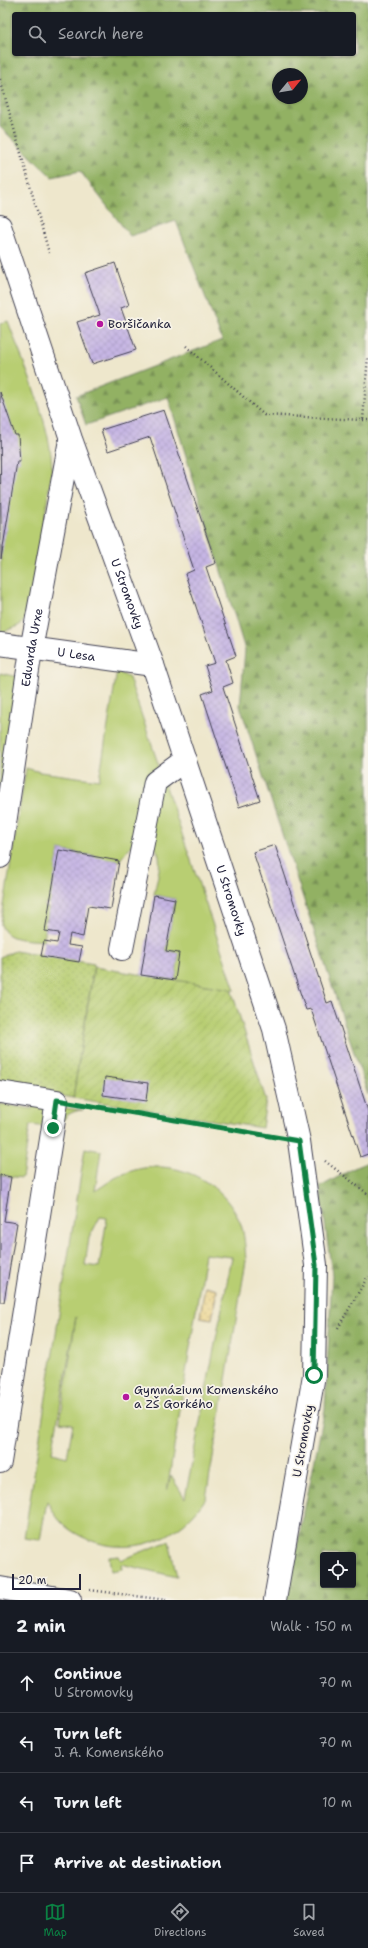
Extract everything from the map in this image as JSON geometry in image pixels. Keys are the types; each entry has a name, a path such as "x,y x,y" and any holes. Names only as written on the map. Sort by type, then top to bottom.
{"street":[{"name":"U Stromovky","path":"0,226 70,439 154,665 274,1029 299,1141 316,1265 314,1375 275,1600"},
{"name":"Eduarda Urxe","path":"0,857 32,650 70,439"},
{"name":"U Lesa","path":"0,644 32,650 154,665"},
{"path":"122,949 155,782 185,760"},
{"path":"0,1092 57,1100 0,1462"},
{"path":"0,1588 70,1600"}],"path":[{"path":"0,79 49,253"},
{"path":"186,346 264,415 368,420"},
{"path":"362,420 368,356"},
{"path":"57,1100 299,1141 368,1194"},
{"path":"337,1331 368,1276"}],"green space":[{"path":"0,0 368,0 368,1095 240,706 245,650 168,397 86,425 76,396 222,340 176,221 130,236 80,171 52,177 0,127"},
{"path":"8,321 29,375 42,415 51,453 52,470 30,611 23,622 5,632 1,636 0,324"},
{"path":"117,671 129,678 235,990 175,980 179,953 166,951 175,899 154,895 159,859 155,846 149,841 133,843 119,861 95,858 95,856 59,850 51,901 49,904 45,903 44,907 49,908 47,920 45,920 44,924 46,925 44,941 13,937 4,930 1,924 26,768 40,772 99,780"},
{"path":"0,673 18,677 0,797"},
{"path":"15,951 94,964 73,1098 0,1084 0,957"},
{"path":"94,967 231,989 266,1100 262,1128 73,1098"},
{"path":"0,1104 32,1109 33,1105 83,1110 68,1115 58,1128 30,1125 22,1178 0,1175"},
{"path":"85,1148 101,1151 95,1191 126,1173 143,1168 160,1167 177,1169 193,1175 207,1183 220,1194 231,1207 242,1227 246,1261 206,1498 185,1523 158,1540 143,1544 111,1546 95,1542 76,1534 60,1521 47,1501 40,1540 24,1538","holes":["100,1217 107,1218 99,1267 85,1265 89,1238","205,1254 232,1257 185,1498 171,1476 167,1491","76,1317 60,1422 73,1424 67,1457 52,1453"]},
{"path":"368,1162 368,1600 286,1600 325,1409 332,1275 320,1187"},
{"path":"169,1541 177,1577 121,1564 122,1569 111,1571 109,1557 119,1556 121,1560"}],"sand":[{"path":"205,1286 217,1289 212,1319 200,1317"}],"building":[{"path":"115,263 129,305 121,308 136,350 92,364 77,322 100,315 85,273"},
{"path":"0,392 15,435 18,435 20,462 17,462 1,559"},
{"path":"164,410 216,563 206,567 236,656 226,660 233,683 223,687 260,800 239,807 202,694 213,690 205,666 215,663 185,574 194,570 150,437 108,451 101,430"},
{"path":"275,845 327,1003 332,1001 368,1111 368,1154 360,1157 311,1009 306,1010 253,852"},
{"path":"59,850 119,861 111,909 88,906 83,937 70,934 68,945 82,947 79,962 41,956 44,941 57,943 59,933 45,931"},
{"path":"154,895 175,899 166,951 179,953 175,980 141,975"},
{"path":"105,1077 148,1083 146,1101 103,1095"},
{"path":"0,1175 11,1177 4,1221 17,1223 4,1302 0,1302"}],"place":[{"name":"Boršičanka","path":"100,324"},
{"name":"Gymnázium Komenského a ZŠ Gorkého","path":"126,1397"}],"route":[{"path":"53,1128 57,1100 299,1141 316,1265 314,1375"}]}
